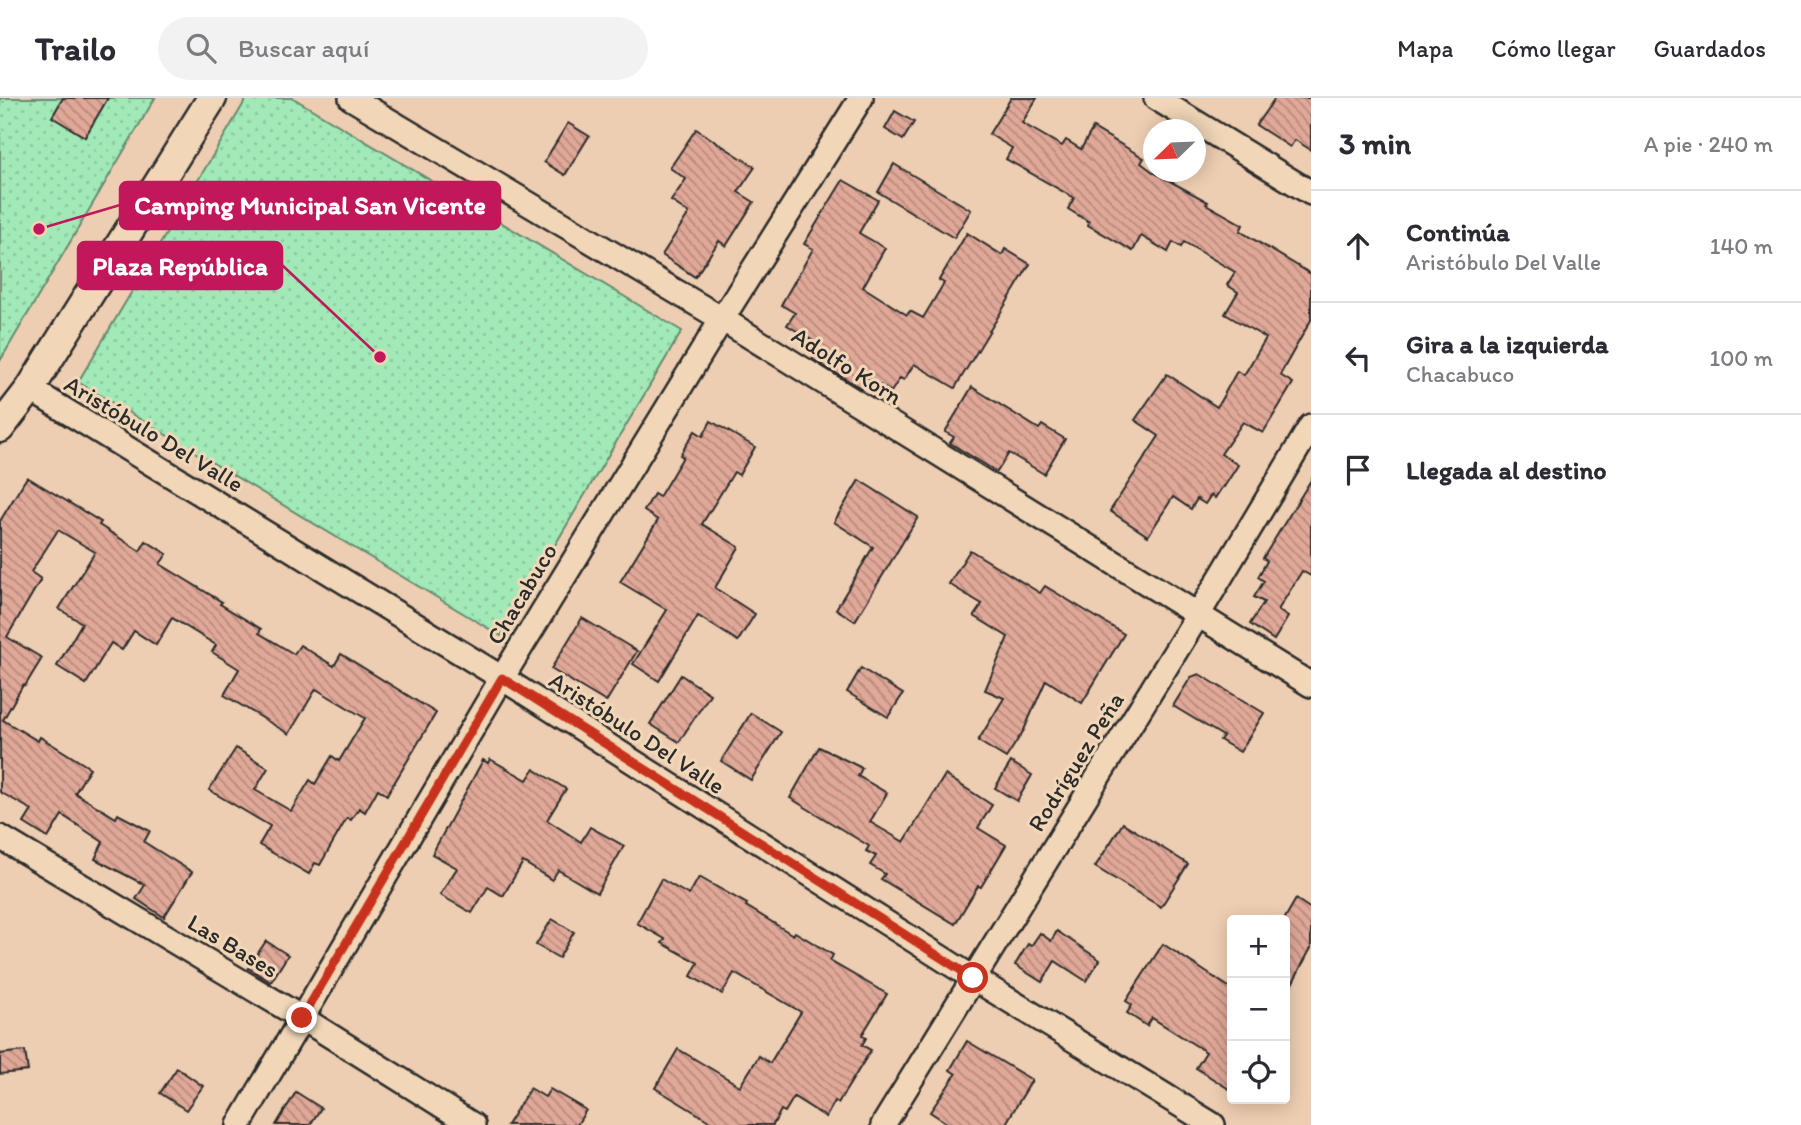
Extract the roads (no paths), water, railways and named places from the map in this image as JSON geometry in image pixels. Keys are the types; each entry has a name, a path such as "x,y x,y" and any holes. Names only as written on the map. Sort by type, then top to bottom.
{"street":[{"path":"0,428 30,389 212,98"},
{"name":"Adolfo Korn","path":"351,98 722,319 1311,685"},
{"name":"Chacabuco","path":"239,1125 502,678 722,319 862,98"},
{"path":"1156,98 1311,193"},
{"name":"Aristóbulo Del Valle","path":"30,389 502,678 973,978 1213,1125"},
{"name":"Rodríguez Peña","path":"883,1125 1198,615 1311,426"},
{"name":"Las Bases","path":"0,837 302,1018 473,1125"}],"place":[{"name":"Camping Municipal San Vicente","path":"39,229"},
{"name":"Plaza República","path":"380,357"}]}
